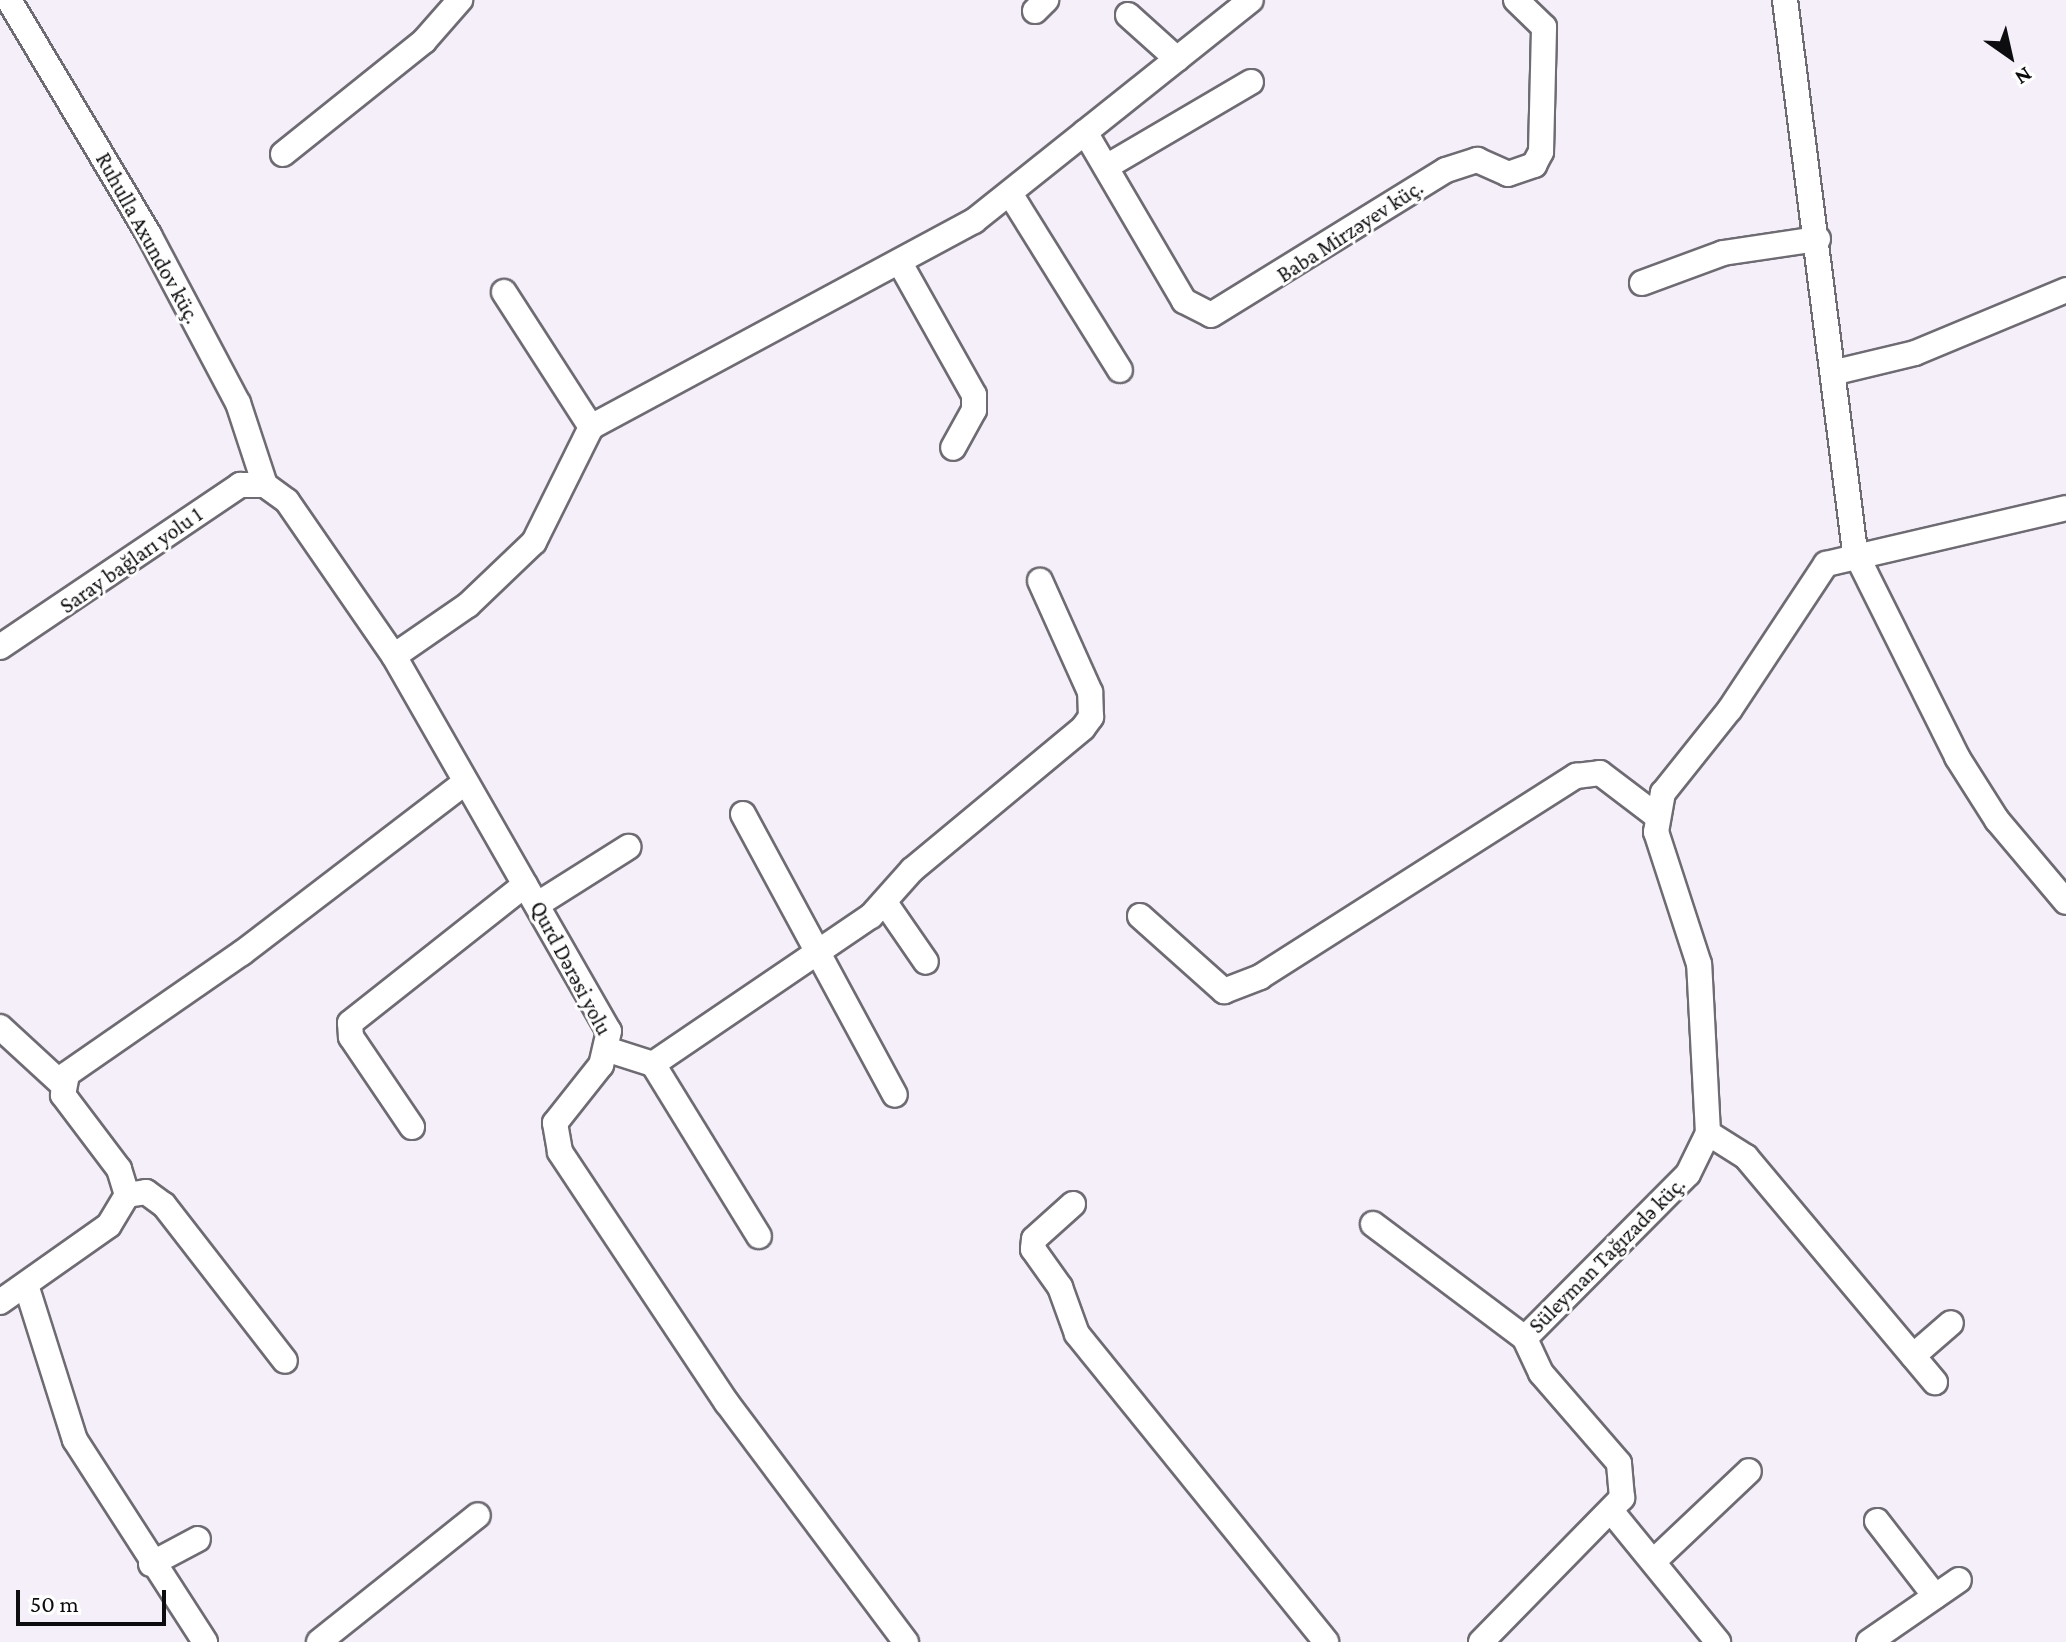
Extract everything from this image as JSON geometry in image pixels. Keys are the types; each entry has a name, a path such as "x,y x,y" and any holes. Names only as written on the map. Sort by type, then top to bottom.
{"street":[{"path":"283,154 424,41 460,0"},
{"path":"394,656 468,605 534,542 591,427 900,263 1011,195 1251,0"},
{"name":"Baba Mirzəyev küç.","path":"1085,132 1184,301 1211,315 1231,308 1446,170 1477,160 1508,174 1534,165 1541,152 1544,27 1516,0"},
{"path":"1785,0 1836,372 1855,552 1957,757 1997,820 2066,902"},
{"name":"Ruhulla Axundov küç.","path":"19,4 135,209 238,403 265,485"},
{"path":"1128,15 1177,59"},
{"path":"1106,167 1251,82"},
{"path":"1011,195 1120,370"},
{"path":"1642,283 1723,253 1818,239"},
{"path":"900,263 974,395 974,410 953,448"},
{"path":"1836,372 1915,353 2066,290"},
{"path":"504,292 591,427"},
{"name":"Saray bağları yolu 1","path":"0,647 240,485 265,485"},
{"name":"Qurd Dərəsi yolu","path":"265,485 300,517 394,656 464,783 532,894 609,1031 609,1050 561,1110 554,1137 560,1152 727,1403 906,1642"},
{"path":"1654,814 1813,579 1837,556 1855,552 1892,554 2066,508"},
{"path":"653,1064 886,904 912,870 1091,717 1090,692 1040,581"},
{"path":"1140,916 1224,991 1260,977 1576,776 1600,773 1654,814 1694,933 1708,1133 1746,1157 1935,1382"},
{"path":"62,1084 464,783"},
{"path":"743,814 895,1095"},
{"path":"412,1127 351,1037 350,1023 532,894 628,847"},
{"path":"886,904 926,962"},
{"path":"0,1027 62,1084 70,1106 119,1169 127,1195 109,1225 27,1288 0,1302"},
{"path":"609,1050 653,1064 759,1236"},
{"name":"Süleyman Tağızadə küç.","path":"1612,1512 1622,1498 1619,1463 1541,1373 1525,1338 1688,1174 1708,1133"},
{"path":"127,1195 146,1192 164,1205 285,1361"},
{"path":"1073,1204 1034,1239 1033,1249 1060,1287 1077,1334 1326,1642"},
{"path":"1373,1224 1525,1338"},
{"path":"27,1288 75,1440 151,1564 205,1642"},
{"path":"1913,1356 1951,1323"},
{"path":"1655,1560 1749,1471"},
{"path":"1481,1642 1612,1512 1655,1560 1718,1642"},
{"path":"319,1642 478,1515"},
{"path":"1877,1521 1935,1596"},
{"path":"151,1564 198,1539"},
{"path":"1869,1642 1959,1580"}]}
